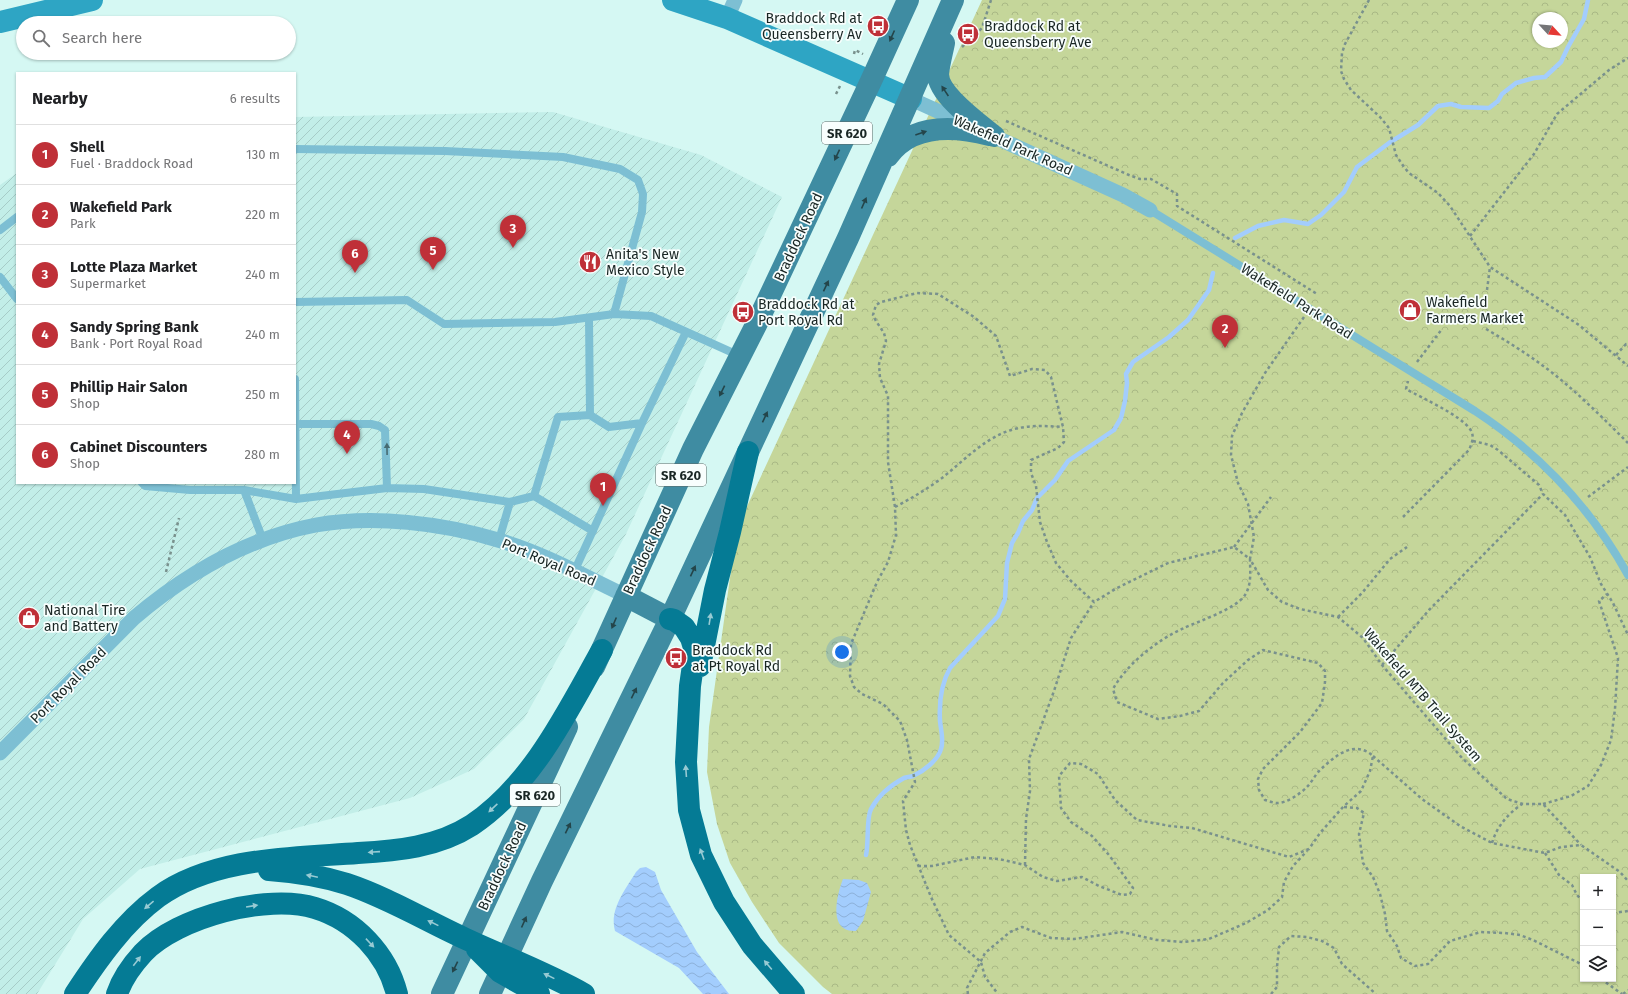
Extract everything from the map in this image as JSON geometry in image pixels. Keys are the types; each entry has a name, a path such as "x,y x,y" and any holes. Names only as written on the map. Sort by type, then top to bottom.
{"highway":[{"path":"687,726 708,632 714,590 730,532 748,452"},
{"path":"670,619 684,627 691,638 695,651 690,686 686,762 689,810 702,855 724,902 752,945 794,994"},
{"path":"75,994 111,944 136,916 159,896 181,883 205,873 243,864 269,860 389,851 419,846 445,838 470,826 489,813 515,788 539,757 564,718 602,650"},
{"path":"205,873 236,869 259,869 304,874 330,880 367,892 468,940 504,965 539,994"},
{"path":"117,994 130,969 143,952 183,926 208,916 232,910 275,903 296,904 315,908 346,923 369,942 384,962 392,978 397,994"},
{"path":"504,965 584,994"}],"main road":[{"name":"Braddock Road","path":"442,994 602,650 693,449 756,325 908,0"},
{"name":"SR 620","path":"490,994 542,880 670,619 748,452 881,165 952,1"},
{"path":"952,1 938,76 942,87 958,106 998,128"},
{"path":"881,165 891,151 902,141 928,130 939,128 968,130 998,128"},
{"path":"626,596 670,619"}],"street":[{"path":"25,16 92,0"},
{"path":"673,0 731,9 871,81 911,98"},
{"path":"0,22 16,18"},
{"name":"Wakefield Park Road","path":"911,98 998,128 1150,210"},
{"name":"Port Royal Road","path":"0,753 134,618 184,580 214,562 245,547 281,534 316,525 350,522 387,522 424,524 461,530 499,540 535,553 626,596"}],"lane":[{"path":"296,149 445,151 563,157 620,169 638,180 643,194 642,212 614,314"},
{"name":"Wakefield Park Road","path":"1150,210 1498,426 1513,437 1547,467 1579,503 1605,537 1628,575"},
{"path":"0,230 16,218"},
{"path":"0,277 16,298"},
{"path":"296,302 407,300 444,324 551,322 614,314 651,316 740,356"},
{"path":"589,318 590,415"},
{"path":"574,572 642,423 686,332"},
{"path":"534,496 558,417 590,415 609,427 642,423"},
{"path":"296,499 296,424 371,424 379,426 385,430 387,488"},
{"path":"143,484 145,486 244,490 296,499 387,488 424,489 510,502 534,496 593,531"},
{"path":"244,490 263,540"},
{"path":"499,540 510,502"}],"path":[{"path":"958,52 966,42 974,37 982,28 991,0"},
{"path":"1369,0 1345,44 1341,71 1351,90 1380,117 1389,128 1396,156 1409,173 1438,193 1463,224 1490,267 1561,312 1628,366"},
{"path":"1470,236 1534,154 1557,114 1609,70 1628,58"},
{"path":"998,128 1140,179 1151,179 1177,194 1177,206 1317,294"},
{"path":"1487,290 1490,267"},
{"path":"998,994 985,977 981,962 949,935 918,866 906,830 902,801 915,782 908,740 900,720 883,704 862,694 854,687 850,676 851,644 877,582 888,562 896,535 895,507 888,462 888,396 880,378 879,364 886,341 884,333 874,315 876,304 917,293 938,294 974,317 996,336 1010,376 1032,369 1045,370 1051,376 1063,427 1064,442 1058,448 1031,460 1031,473 1036,486 1040,522 1056,563 1071,582 1094,602"},
{"path":"1309,308 1296,329 1264,373 1242,413 1232,436 1231,455 1238,483 1248,504 1254,537 1250,559 1250,582 1244,596 1226,609 1181,629 1147,651 1127,668 1113,689 1117,702 1158,720 1180,716 1199,711 1223,683 1248,660 1263,650 1318,663 1325,671 1326,682 1322,703 1300,732 1264,769 1258,780 1259,790 1265,800 1278,803 1291,799 1307,788 1320,770 1338,754 1353,748 1367,750 1422,799 1460,826 1492,843 1545,853 1562,847 1581,845"},
{"path":"1486,329 1517,348 1560,379 1595,410 1628,443"},
{"path":"1616,355 1626,344 1628,345"},
{"path":"895,507 920,494 983,444 1001,434 1019,428 1041,426 1063,427"},
{"path":"1403,517 1469,450 1473,441 1490,445 1539,485 1544,494 1565,515 1590,557 1628,635"},
{"path":"1565,515 1579,503 1628,468"},
{"path":"1382,665 1429,610 1544,494"},
{"path":"1025,865 1026,819 1030,791 1029,758 1054,691 1071,638 1094,602 1117,588 1168,563 1234,547 1271,497"},
{"path":"166,572 179,518"},
{"path":"1338,617 1362,593 1390,559 1408,546"},
{"name":"Wakefield MTB Trail System","path":"1234,547 1250,559 1268,590 1282,602 1300,609 1338,617 1363,638 1382,665 1462,758 1507,799 1523,804 1543,804 1571,796 1588,786 1602,765 1610,740 1615,709 1618,658 1599,601 1607,594"},
{"path":"968,994 966,988 985,953 1010,932 1022,927 1051,938 1074,939 1122,932 1157,940 1184,942 1209,939 1246,923 1268,910 1282,897 1284,882 1293,866 1309,849 1320,833 1343,807 1361,791 1370,771 1373,756"},
{"path":"918,866 932,866 975,857 999,859 1025,865 1043,877 1057,881 1082,877 1099,886 1122,895 1130,894 1133,888 1109,856 1092,836 1071,822 1061,808 1059,776 1070,763 1081,764 1098,774 1115,800 1137,820 1192,828 1289,857 1309,849"},
{"path":"1492,843 1495,833 1510,812 1523,804"},
{"path":"1543,804 1581,845 1620,872 1628,881"},
{"path":"1343,807 1357,808 1364,813 1360,834 1363,863 1373,877 1385,914 1387,931 1397,946 1401,958 1415,966 1428,964 1450,941 1480,932 1505,932 1520,935 1533,940 1580,964"},
{"path":"1545,853 1558,875 1572,885 1580,898"},
{"path":"1616,913 1628,911"},
{"path":"1271,994 1277,987 1279,947 1291,936 1307,937 1322,941 1334,948 1342,964 1376,994"},
{"path":"1605,982 1622,994 1628,990"}],"shaded area":[{"path":"553,112 701,155 782,197 626,534 524,719 474,769 410,798 140,869 83,919 37,994 0,994 0,185 16,174 16,484 296,484 296,117"}],"green space":[{"path":"982,0 1628,0 1628,994 832,994 779,943 752,902 730,863 717,824 707,772 709,727 737,528"}],"water":[{"path":"646,867 655,872 661,890 697,952 729,994 703,994 679,968 615,931 614,915 619,900 636,872 640,868"},
{"path":"843,879 859,880 867,883 871,892 863,921 856,931 847,930 841,926 836,911 838,894"}],"waterway":[{"path":"1235,238 1258,226 1284,220 1308,224 1321,215 1344,192 1357,167 1389,143 1418,125 1438,106 1451,104 1461,107 1489,108 1498,101 1502,94 1516,83 1534,78 1545,77 1561,62 1584,19 1588,0"},
{"path":"866,855 869,813 874,804 881,795 894,784 904,778 913,776 926,768 934,761 941,749 942,735 940,701 944,680 950,668 998,616 1005,599 1007,563 1012,543 1023,521 1032,510 1037,498 1055,480 1068,461 1114,430 1121,418 1125,401 1127,383 1126,374 1133,362 1169,337 1188,320 1209,290 1213,273"}],"place":[{"name":"Braddock Rd at Queensberry Av","path":"878,26"},
{"name":"Braddock Rd at Queensberry Ave","path":"968,34"},
{"name":"Lotte Plaza Market","path":"513,248"},
{"name":"Anita's New Mexico Style","path":"590,262"},
{"name":"Phillip Hair Salon","path":"433,270"},
{"name":"Cabinet Discounters","path":"355,273"},
{"name":"Wakefield Farmers Market","path":"1410,310"},
{"name":"Braddock Rd at Port Royal Rd","path":"743,312"},
{"name":"Wakefield Park","path":"1225,348"},
{"name":"Sandy Spring Bank","path":"347,454"},
{"name":"Shell","path":"603,506"},
{"name":"National Tire and Battery","path":"29,618"},
{"name":"Braddock Rd at Pt Royal Rd","path":"676,658"}]}
